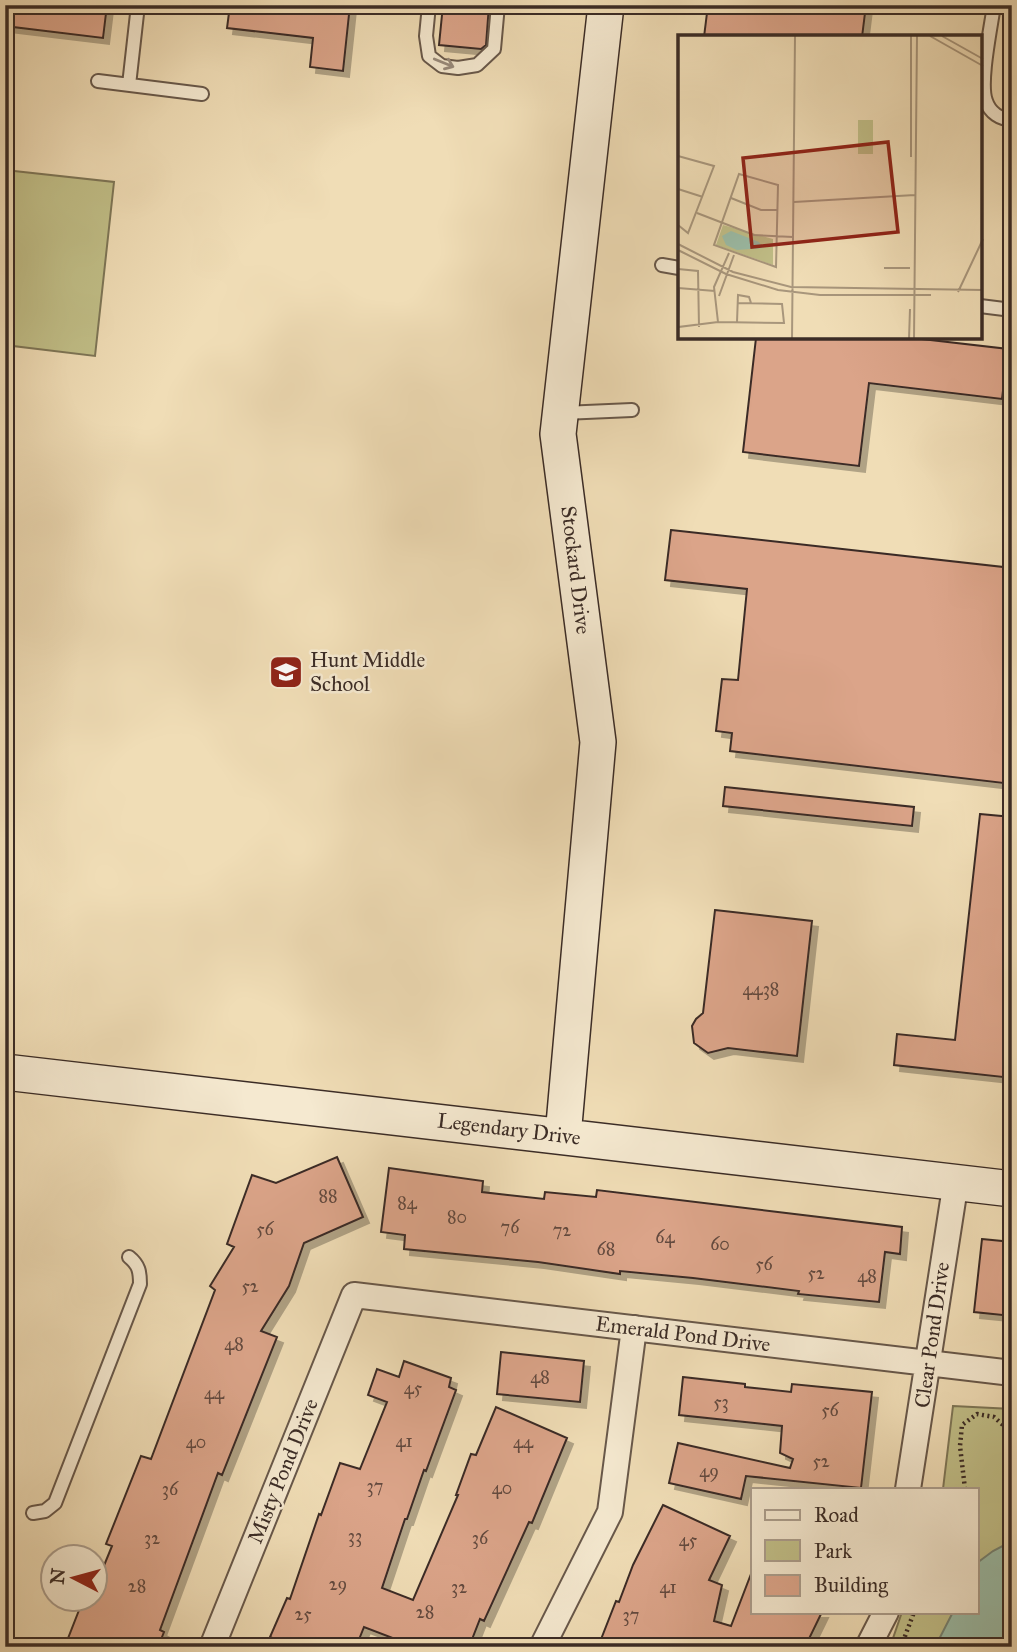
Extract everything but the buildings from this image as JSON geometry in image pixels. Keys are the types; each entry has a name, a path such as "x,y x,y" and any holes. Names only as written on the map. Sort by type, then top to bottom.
{"street":[{"name":"Stockard Drive","path":"563,1136 597,742 558,434 606,5"},
{"name":"Legendary Drive","path":"5,1072 1012,1189"},
{"name":"Clear Pond Drive","path":"908,1488 956,1181"},
{"name":"Emerald Pond Drive","path":"354,1295 1012,1373"},
{"name":"Misty Pond Drive","path":"212,1647 354,1295"},
{"path":"542,1647 610,1512 634,1328"},
{"path":"868,1647 885,1614"}],"lane":[{"path":"129,85 138,5"},
{"path":"429,5 426,36 429,56 442,66 458,68 477,65 494,49 498,5"},
{"path":"994,5 984,84 985,101 994,114 1012,120"},
{"path":"97,81 202,94"},
{"path":"662,265 678,268"},
{"path":"982,306 1012,310"},
{"path":"561,413 632,410"},
{"path":"33,1513 45,1511 55,1503 140,1284 136,1263 129,1257"}],"path":[{"path":"965,1488 960,1446 962,1425 977,1413 994,1417 1012,1433"},
{"path":"901,1647 913,1614"}],"green space":[{"path":"5,170 114,182 95,356 5,345"},
{"path":"953,1406 1012,1409 1012,1647 890,1647 901,1614 978,1614 978,1488 943,1488"}],"shaded area":[{"path":"1012,1541 1012,1647 935,1647 952,1614 978,1614 978,1562"}],"place":[{"name":"Hunt Middle School","path":"286,672"}]}
